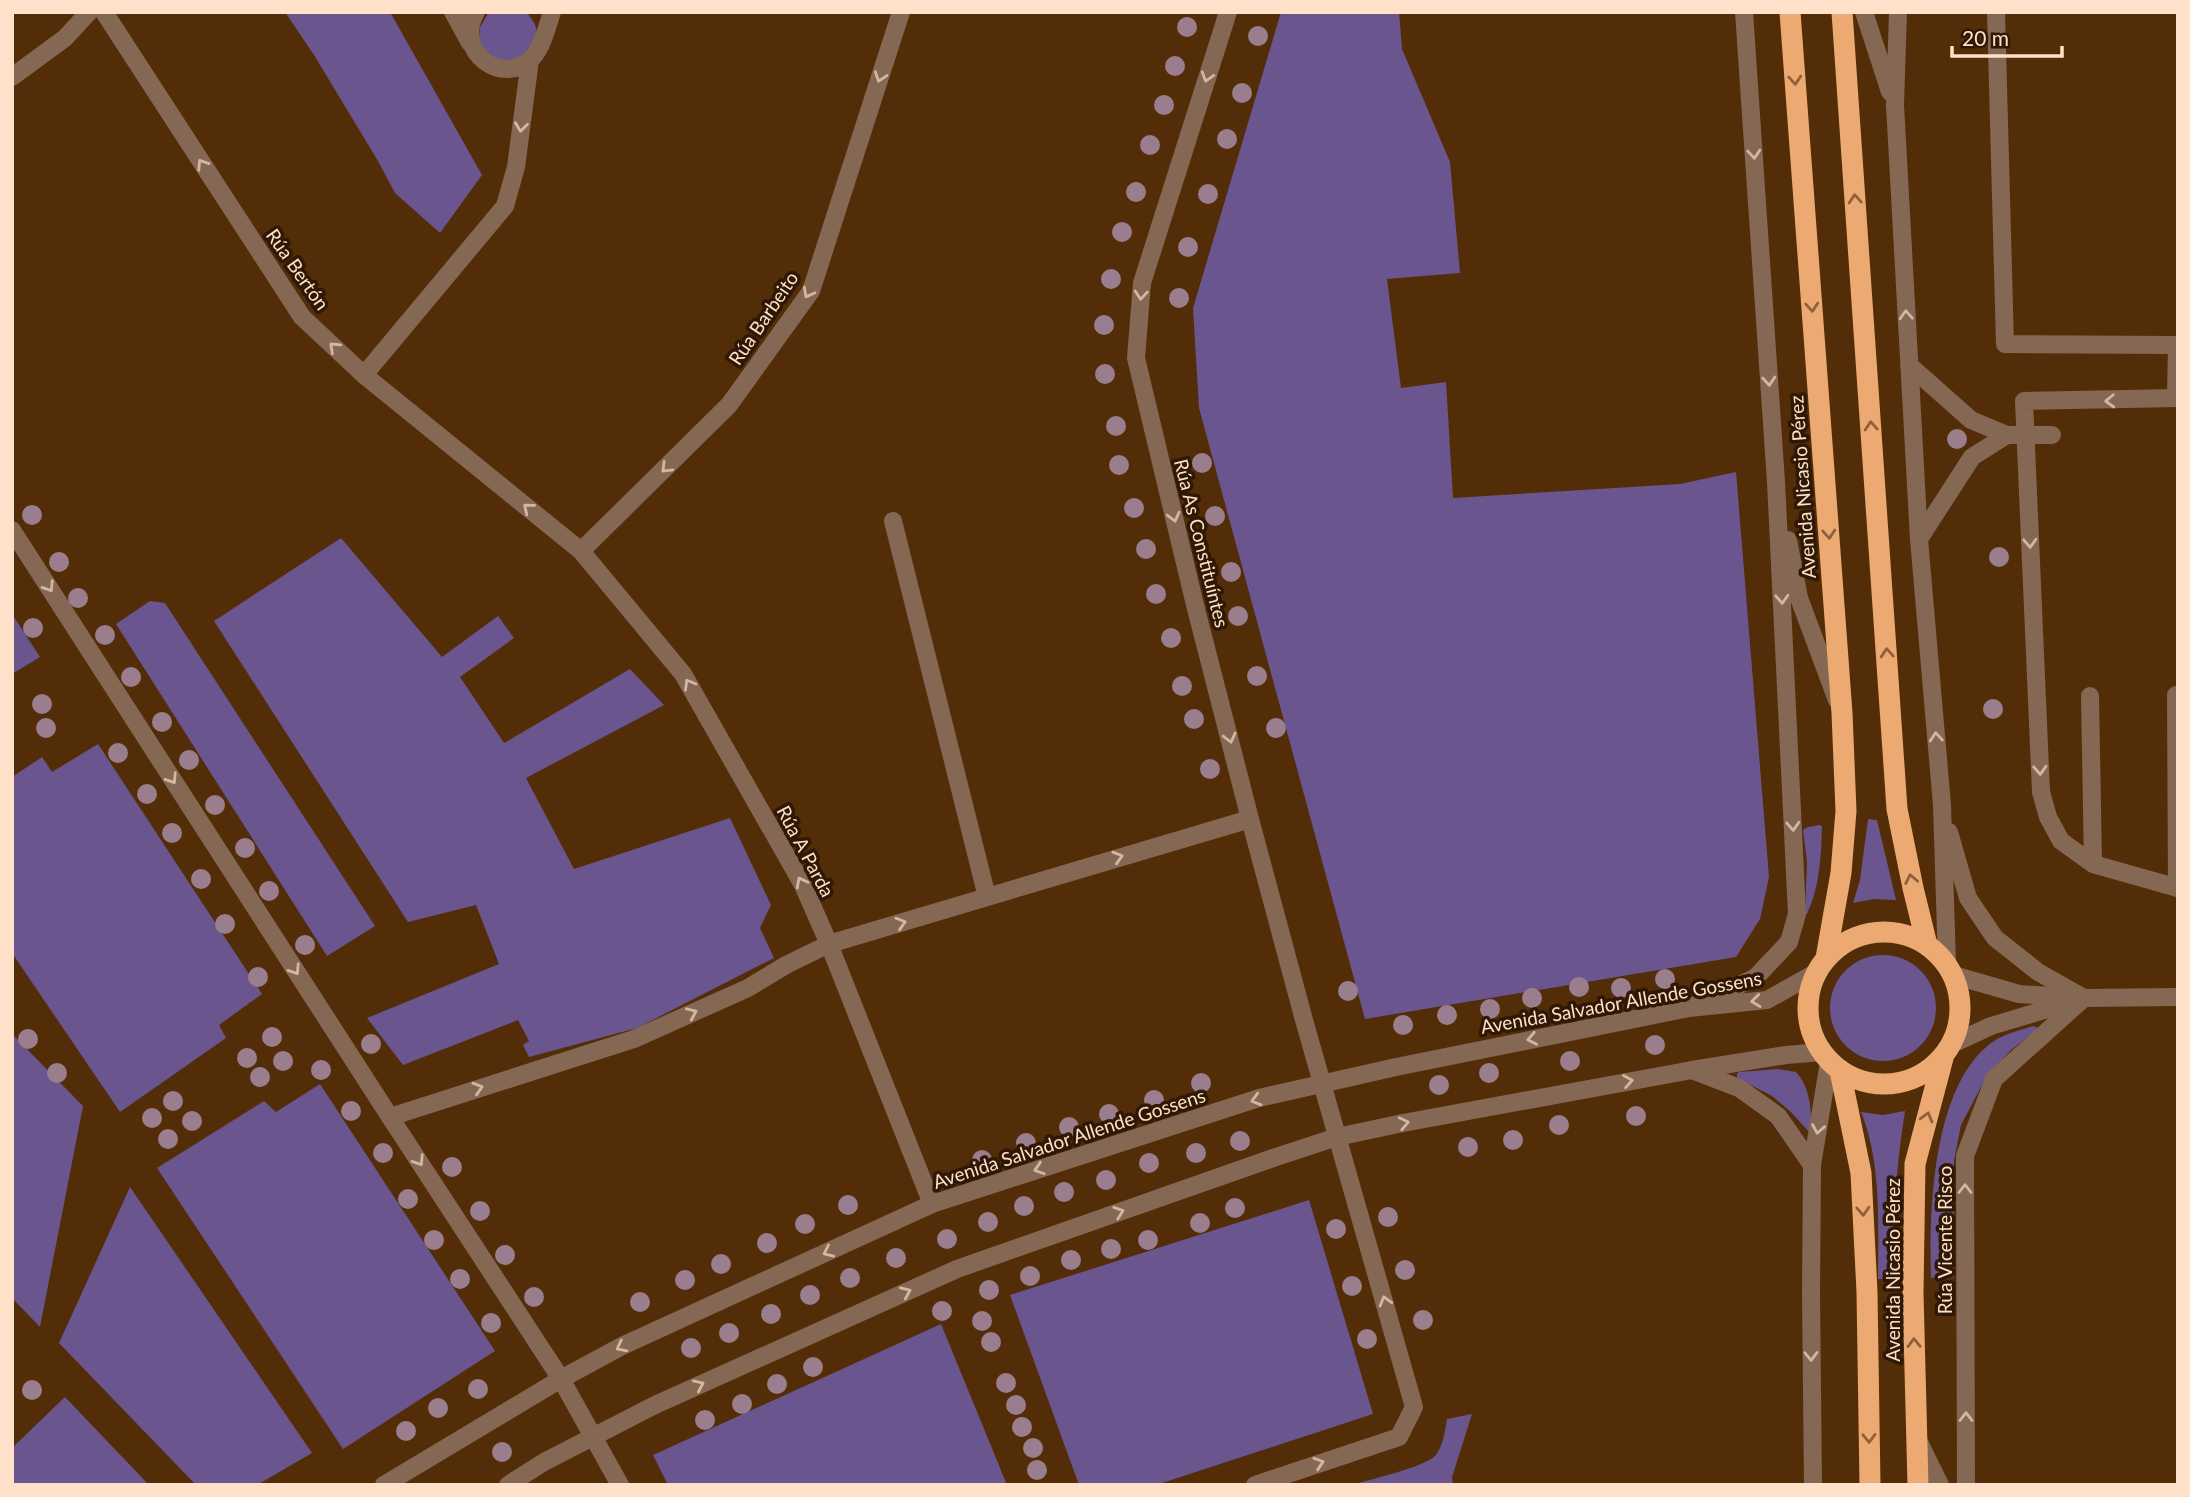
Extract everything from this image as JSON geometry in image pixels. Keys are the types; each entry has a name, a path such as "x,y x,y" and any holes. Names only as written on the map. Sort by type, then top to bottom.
{"highway":[{"name":"Avenida Nicasio Pérez","path":"1790,12 1842,713 1846,811 1841,873 1822,965"},
{"path":"1842,12 1897,809 1927,945"},
{"path":"1885,932 1907,935 1927,945 1950,969 1960,998 1960,1022 1948,1051 1926,1073 1905,1082 1883,1086 1861,1082 1830,1062 1812,1033 1808,1012 1810,991 1822,965 1843,943 1863,934 1885,932"},
{"name":"Avenida Nicasio Pérez","path":"1918,1485 1913,1293 1915,1164 1948,1051"},
{"name":"Avenida Nicasio Pérez","path":"1830,1062 1861,1173 1867,1292 1870,1485"}],"street":[{"path":"12,77 65,38 89,12"},
{"name":"Rúa Bertón","path":"104,12 302,317 364,374 581,551"},
{"path":"453,12 477,55 487,64 499,68 519,66 530,60"},
{"path":"471,44 470,22 476,12"},
{"path":"537,12 543,29 542,41"},
{"path":"364,374 505,206 516,167 530,60 542,41 552,12"},
{"name":"Rúa Barbeito","path":"581,551 729,405 811,291 901,12"},
{"name":"Rúa As Constituíntes","path":"1228,12 1142,283 1136,358 1250,818 1414,1407 1399,1437 1255,1485"},
{"path":"1689,1008 1755,978 1789,942 1797,914 1776,482 1744,12"},
{"path":"1864,12 1895,105"},
{"path":"1898,12 1895,105 1909,365 1919,539 1942,805 1950,969 2020,994 2084,999 2178,997"},
{"path":"1996,12 2004,344 2176,345 2177,398 2024,401 2041,792 2048,817 2061,841 2093,864 2177,888 2176,695"},
{"path":"1909,365 1971,420 2007,435 2052,435"},
{"path":"1919,539 1972,457 2007,435"},
{"path":"1776,482 1799,598 1842,713"},
{"path":"893,521 987,897"},
{"path":"12,530 561,1379 620,1485"},
{"name":"Rúa A Parda","path":"581,551 683,674 803,885 932,1204"},
{"path":"2090,696 2093,864"},
{"path":"1942,805 1968,898 1996,938 2038,972 2084,999"},
{"path":"390,1117 634,1039 748,988 829,944 1250,818"},
{"name":"Avenida Salvador Allende Gossens","path":"384,1485 561,1379 622,1346 932,1204 1259,1098 1395,1067 1689,1008 1767,1000 1822,965"},
{"path":"1948,1051 1991,1026 2084,999"},
{"name":"Rúa Vicente Risco","path":"1966,1485 1965,1156 1994,1079 2084,999"},
{"path":"508,1485 544,1462 655,1405 957,1269 1337,1138 1403,1123 1786,1055 1830,1062 1812,1165 1813,1485"},
{"path":"1692,1070 1739,1088 1778,1116 1812,1165"},
{"path":"1916,1436 1940,1485"}],"shaded area":[{"path":"285,12 390,12 482,175 440,233 395,193 314,55"},
{"path":"489,12 526,12 533,20 537,34 535,40 513,62 495,60 481,46 480,27"},
{"path":"1281,12 1399,12 1402,49 1450,162 1460,273 1387,279 1401,388 1446,382 1453,498 1680,484 1736,472 1769,877 1760,919 1736,957 1365,1019 1199,408 1193,308"},
{"path":"341,538 442,657 498,616 514,638 460,677 504,743 630,669 664,705 526,778 574,869 730,818 771,905 760,928 774,958 637,1028 529,1057 523,1045 529,1041 518,1020 403,1065 367,1018 499,964 476,905 408,922 214,621"},
{"path":"150,601 165,603 375,926 327,956 116,624"},
{"path":"12,614 40,657 12,674"},
{"path":"98,744 262,994 219,1025 226,1038 120,1112 12,953 12,777 42,757 52,772"},
{"path":"1868,819 1877,820 1896,900 1874,899 1853,903 1860,880"},
{"path":"1822,826 1819,871 1815,893 1805,915 1807,861 1803,830"},
{"path":"1883,955 1903,959 1920,971 1932,988 1936,1008 1932,1028 1920,1045 1903,1057 1883,1061 1863,1057 1846,1045 1834,1028 1830,1008 1834,988 1846,971 1863,959"},
{"path":"2033,1026 2039,1028 2011,1050 1983,1083 1961,1125 1954,1161 1954,1277 1931,1278 1931,1218 1939,1148 1947,1115 1959,1084 1975,1058 1997,1039"},
{"path":"12,1034 83,1106 40,1327 12,1298"},
{"path":"1778,1069 1796,1072 1805,1085 1811,1109 1810,1133 1772,1096 1737,1078 1739,1072"},
{"path":"320,1084 495,1351 343,1449 157,1168 264,1101 276,1112"},
{"path":"1905,1111 1895,1195 1894,1279 1878,1279 1876,1173 1873,1152 1861,1112 1883,1115"},
{"path":"130,1187 312,1453 257,1485 196,1485 59,1343"},
{"path":"1309,1200 1373,1414 1156,1485 1079,1485 1010,1295"},
{"path":"941,1324 1007,1485 668,1485 653,1455"},
{"path":"65,1397 149,1485 12,1485 12,1448"},
{"path":"1472,1414 1452,1477 1453,1485 1352,1485 1408,1469 1435,1456 1440,1448 1447,1419"}]}
